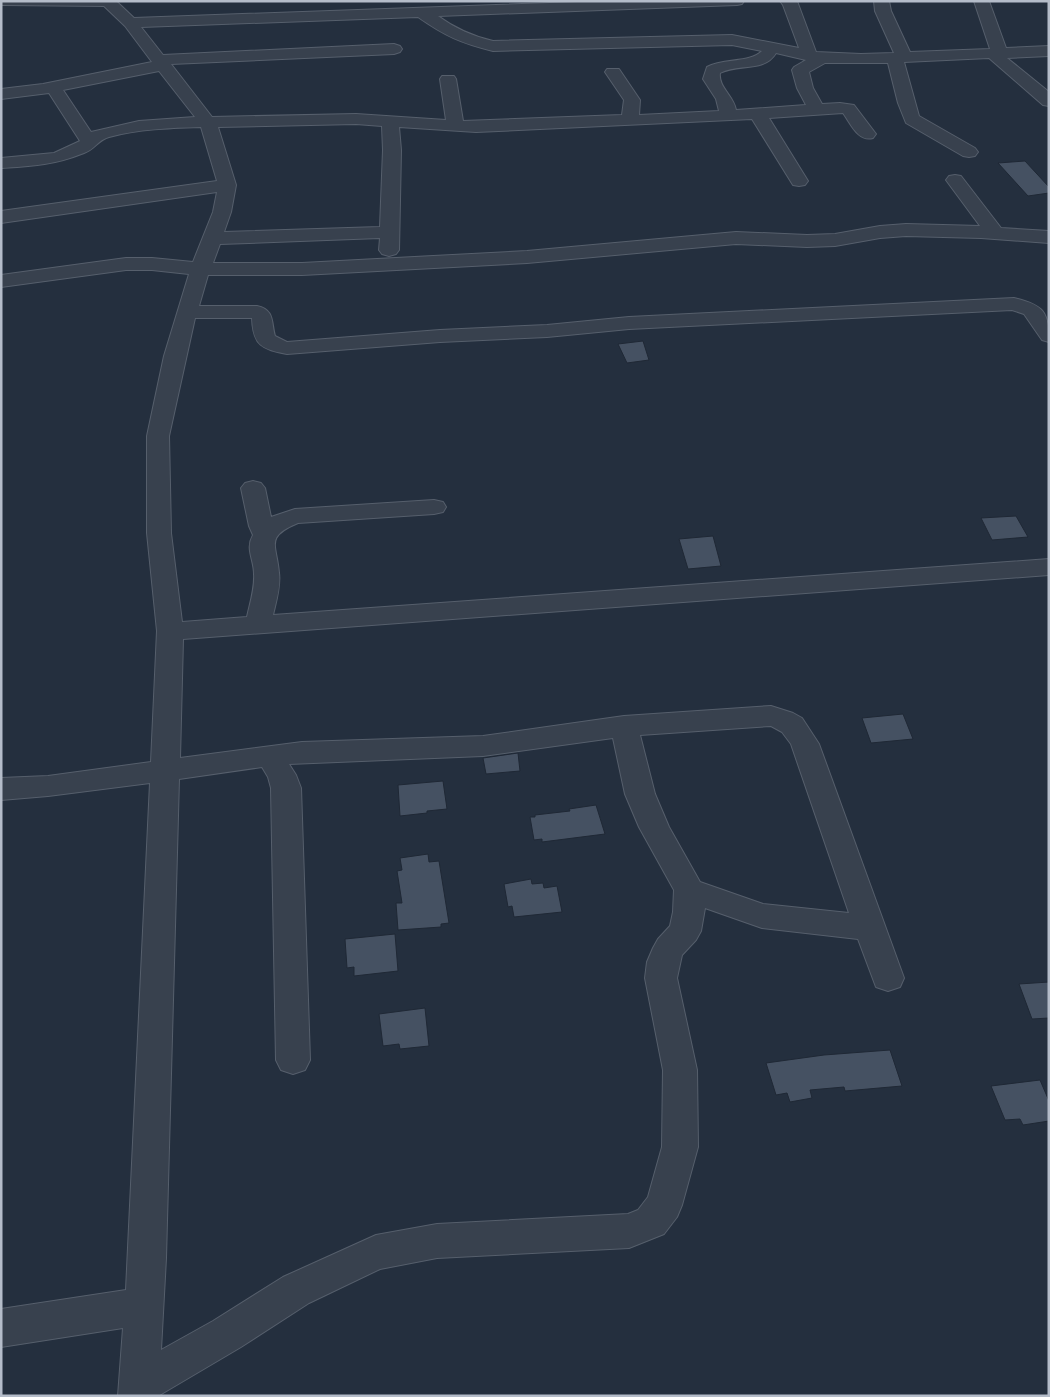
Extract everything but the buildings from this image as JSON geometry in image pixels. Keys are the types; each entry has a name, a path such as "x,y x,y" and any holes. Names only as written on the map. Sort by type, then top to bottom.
{"street":[{"path":"5,1 107,2 130,23 208,123 227,185 222,212 187,312 175,356 158,436 159,534 170,631 144,1306 138,1390"},
{"path":"130,23 291,9 420,12 486,5 571,7 737,1"},
{"path":"788,1 815,57"},
{"path":"881,1 900,58 906,103 912,119 970,152"},
{"path":"981,1 996,53 1049,100"},
{"path":"571,7 589,24 630,44"},
{"path":"420,12 449,31 492,46 522,47 630,44 684,40 732,40 815,57 900,58 1049,51"},
{"path":"728,115 726,102 712,80 711,74 713,70 724,66 758,61 769,55 772,48"},
{"path":"1,94 53,87 161,62 394,49"},
{"path":"815,57 800,70 805,88 816,109"},
{"path":"613,72 632,100 630,120"},
{"path":"448,79 456,126"},
{"path":"53,87 89,142"},
{"path":"1,164 56,158 82,148 94,137 103,133 139,126 208,123 390,120 456,126 502,126 758,114 840,108 848,110 867,134"},
{"path":"758,114 799,181"},
{"path":"390,120 392,150 389,232 390,264"},
{"path":"955,180 995,233"},
{"path":"1,217 227,185"},
{"path":"1,281 126,264 152,264 202,269 302,269 527,257 736,238 807,241 834,240 880,232 906,230 1049,237"},
{"path":"213,238 389,232"},
{"path":"187,312 257,312 262,316 262,335 265,341 287,348 440,336 547,331 639,322 1014,304 1031,310 1049,336"},
{"path":"253,488 261,526 266,534"},
{"path":"258,625 267,578 262,543 266,534 282,520 295,516 434,507"},
{"path":"170,631 1049,567"},
{"path":"1,788 48,786 302,752 483,746 624,726 771,716 783,718 793,724 805,744 888,978"},
{"path":"138,1390 296,1290 376,1252 438,1241 629,1231 651,1222 664,1205 680,1147 680,1070 661,978 662,962 669,948 685,931 689,912 689,890 654,827 640,794 624,726"},
{"path":"269,756 282,775 286,788 293,1060"},
{"path":"689,890 762,916 870,928"},
{"path":"1,1328 144,1306"}]}
